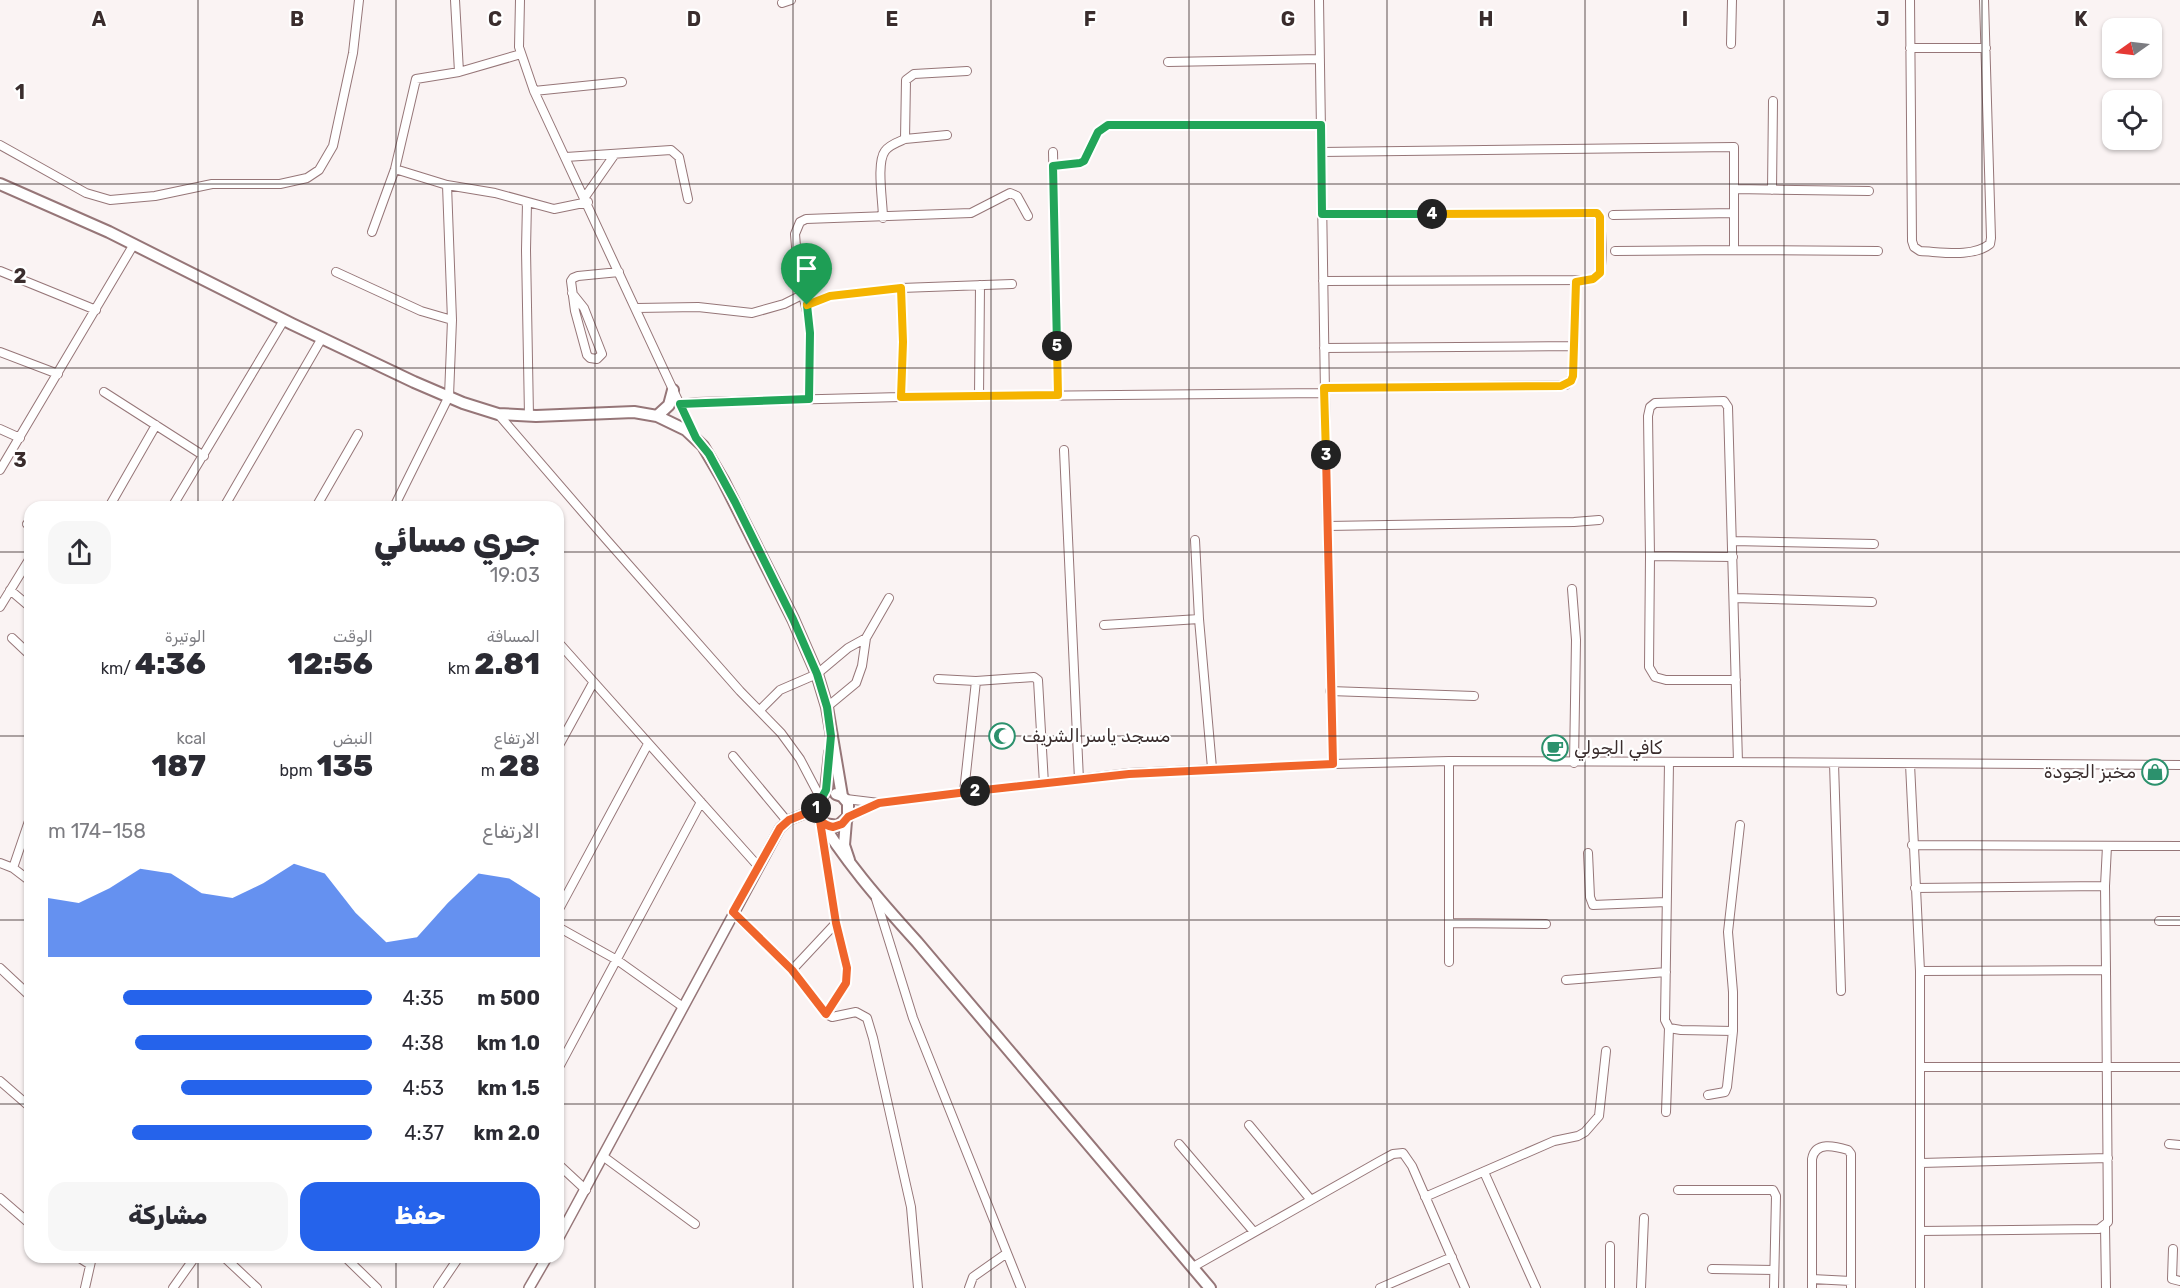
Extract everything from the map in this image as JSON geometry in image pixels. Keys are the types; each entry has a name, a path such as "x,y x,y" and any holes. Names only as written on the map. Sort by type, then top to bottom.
{"main road":[{"path":"0,184 134,244 322,338 449,396 498,414 529,416 624,411 657,416 676,424 696,438 709,454 731,495 793,619 817,674 827,707 844,798 850,808 844,845 851,866"},
{"path":"657,416 669,405 673,390"},
{"path":"831,736 829,773 822,797 814,810 838,850 876,898 917,942 1210,1288"},
{"path":"822,797 833,793 844,798"},
{"path":"822,823 833,827 847,819"}],"street":[{"path":"0,145 86,193 110,200 155,196 212,184 280,184 307,178 318,170 333,146 353,52 358,0"},
{"path":"455,0 459,72"},
{"path":"519,0 519,47 534,91 696,438"},
{"path":"782,3 791,0"},
{"path":"1319,0 1333,764"},
{"path":"1731,44 1732,0"},
{"path":"1910,0 1912,241 1914,247 1920,251 1969,252 1984,248 1990,244 1991,238 1984,0"},
{"path":"1910,48 1986,48"},
{"path":"372,232 395,170 416,79 459,72 521,54"},
{"path":"1168,62 1320,59"},
{"path":"905,139 905,86 909,77 914,74 967,71"},
{"path":"534,91 622,82"},
{"path":"1772,190 1773,101"},
{"path":"1053,166 1084,161 1098,132 1108,125 1321,125"},
{"path":"884,218 881,161 885,151 905,139 947,135"},
{"path":"1321,152 1734,147 1734,250"},
{"path":"566,157 675,151 679,157 688,199"},
{"path":"1053,152 1058,395"},
{"path":"395,170 554,209 586,200 615,154"},
{"path":"397,501 449,396 452,320 447,184"},
{"path":"1734,189 1869,191"},
{"path":"809,399 810,333 807,305 798,272 795,234 800,222 806,219 884,218 971,213 1010,192 1017,196 1028,216"},
{"path":"527,202 529,416"},
{"path":"1322,214 1597,213 1601,227 1600,273 1593,279 1576,282 1323,281"},
{"path":"1613,215 1734,213"},
{"path":"0,470 134,244"},
{"path":"1615,250 1878,250"},
{"path":"0,271 96,310"},
{"path":"336,272 421,311 452,320"},
{"path":"572,293 584,308 602,354 597,359 587,355 575,311 572,293 571,281 573,278 619,272"},
{"path":"680,404 901,397 1561,386 1571,381 1573,376 1576,282"},
{"path":"807,305 830,296 901,288 1012,284"},
{"path":"979,397 980,285"},
{"path":"901,288 903,342 901,397"},
{"path":"637,308 699,307 752,313 784,304 804,294"},
{"path":"176,501 284,320"},
{"path":"227,501 322,338"},
{"path":"1324,348 1574,346"},
{"path":"0,352 58,374"},
{"path":"104,392 204,456"},
{"path":"1736,680 1666,680 1655,678 1651,672 1649,656 1648,416 1650,407 1662,401 1724,400 1728,408 1733,541 1738,762"},
{"path":"498,414 795,751 822,797"},
{"path":"112,501 156,425"},
{"path":"0,429 20,438"},
{"path":"319,501 358,434"},
{"path":"1065,450 1079,780"},
{"path":"1327,526 1599,520"},
{"path":"1195,540 1199,619 1212,768"},
{"path":"1733,541 1874,544"},
{"path":"1650,556 1733,557"},
{"path":"0,607 24,568"},
{"path":"1572,589 1576,640 1574,763"},
{"path":"10,590 24,602"},
{"path":"827,707 856,683 862,666 866,638 889,598"},
{"path":"1734,598 1872,602"},
{"path":"1104,625 1199,619"},
{"path":"12,638 24,649"},
{"path":"759,710 780,690 817,674 848,648 866,638"},
{"path":"564,649 758,866"},
{"path":"938,679 976,681 1034,677 1038,680 1044,784"},
{"path":"964,792 976,681"},
{"path":"564,736 593,683"},
{"path":"1330,691 1474,696"},
{"path":"564,900 648,744"},
{"path":"733,756 787,821"},
{"path":"1449,761 1449,962"},
{"path":"844,798 879,803 1129,774 1212,768 1449,761 2180,765"},
{"path":"1666,1112 1669,1028 1665,1020 1669,763"},
{"path":"1834,763 1841,991"},
{"path":"1910,764 1912,845 1920,971 1920,1288"},
{"path":"564,1058 701,802"},
{"path":"847,819 879,803"},
{"path":"564,1228 780,828 787,821 814,810"},
{"path":"822,823 836,923 847,968 846,983 826,1014"},
{"path":"1708,1095 1725,1092 1727,1087 1733,1031 1733,992 1728,932 1740,825"},
{"path":"13,868 24,836"},
{"path":"1912,845 2180,846"},
{"path":"2106,1288 2108,1067 2105,886 2107,846"},
{"path":"1588,853 1590,897 1593,905 1666,902"},
{"path":"0,863 13,868 24,876"},
{"path":"1915,888 2105,886"},
{"path":"876,898 914,1018 1021,1288"},
{"path":"733,912 792,970 826,1014 832,1017 856,1012 864,1015 868,1022 911,1207 918,1288"},
{"path":"2159,921 2180,921"},
{"path":"792,970 836,923"},
{"path":"1449,923 1546,924"},
{"path":"564,930 617,960 683,1007"},
{"path":"0,968 24,990"},
{"path":"1920,971 2106,970"},
{"path":"1566,980 1666,972"},
{"path":"1669,1028 1733,1031"},
{"path":"1425,1197 1554,1141 1578,1136 1585,1132 1599,1116 1606,1051"},
{"path":"1921,1067 2180,1067"},
{"path":"0,1081 24,1102"},
{"path":"1249,1125 1311,1200"},
{"path":"1179,1144 1254,1232"},
{"path":"2169,1144 2180,1145"},
{"path":"1818,1147 1848,1150 1851,1154 1851,1284 1812,1284 1812,1159 1813,1152 1818,1147"},
{"path":"1193,1268 1311,1200 1397,1153 1403,1153 1408,1158 1465,1288"},
{"path":"604,1157 695,1224"},
{"path":"1921,1163 2108,1158"},
{"path":"564,1170 586,1190"},
{"path":"1484,1172 1536,1288"},
{"path":"1678,1190 1773,1190 1776,1196 1774,1288"},
{"path":"0,1198 24,1219"},
{"path":"1641,1288 1644,1218"},
{"path":"1920,1231 2099,1229 2105,1226"},
{"path":"1610,1245 1610,1288"},
{"path":"2173,1249 2172,1279 2180,1281"},
{"path":"969,1288 974,1277 1007,1253"},
{"path":"1380,1288 1452,1257"},
{"path":"85,1288 91,1263"},
{"path":"173,1288 191,1263"},
{"path":"230,1263 257,1288"},
{"path":"351,1263 377,1288"},
{"path":"438,1288 455,1263"},
{"path":"529,1288 544,1263"},
{"path":"1712,1269 1774,1270"}],"place":[{"name":"مسجد ياسر الشريف","path":"1002,736"},
{"name":"كافي الجولي","path":"1555,748"},
{"name":"مخبز الجودة","path":"2155,772"}],"route":[{"path":"807,305 810,333 809,399 680,404 696,438 709,454 723,480 793,619 817,674 827,707 831,736 829,773 824,796 814,810 820,821 836,923 847,968 846,983 826,1014 792,970 733,912 780,828 794,818 814,810 818,817 820,821 833,827 842,824 848,817 879,803 907,799 1129,774 1212,768 1333,764 1324,388 1566,385 1573,376 1576,282 1593,279 1600,273 1601,222 1597,213 1322,214 1321,125 1108,125 1098,132 1084,161 1053,166 1058,395 901,397 903,342 901,288 830,296 807,305"}]}
